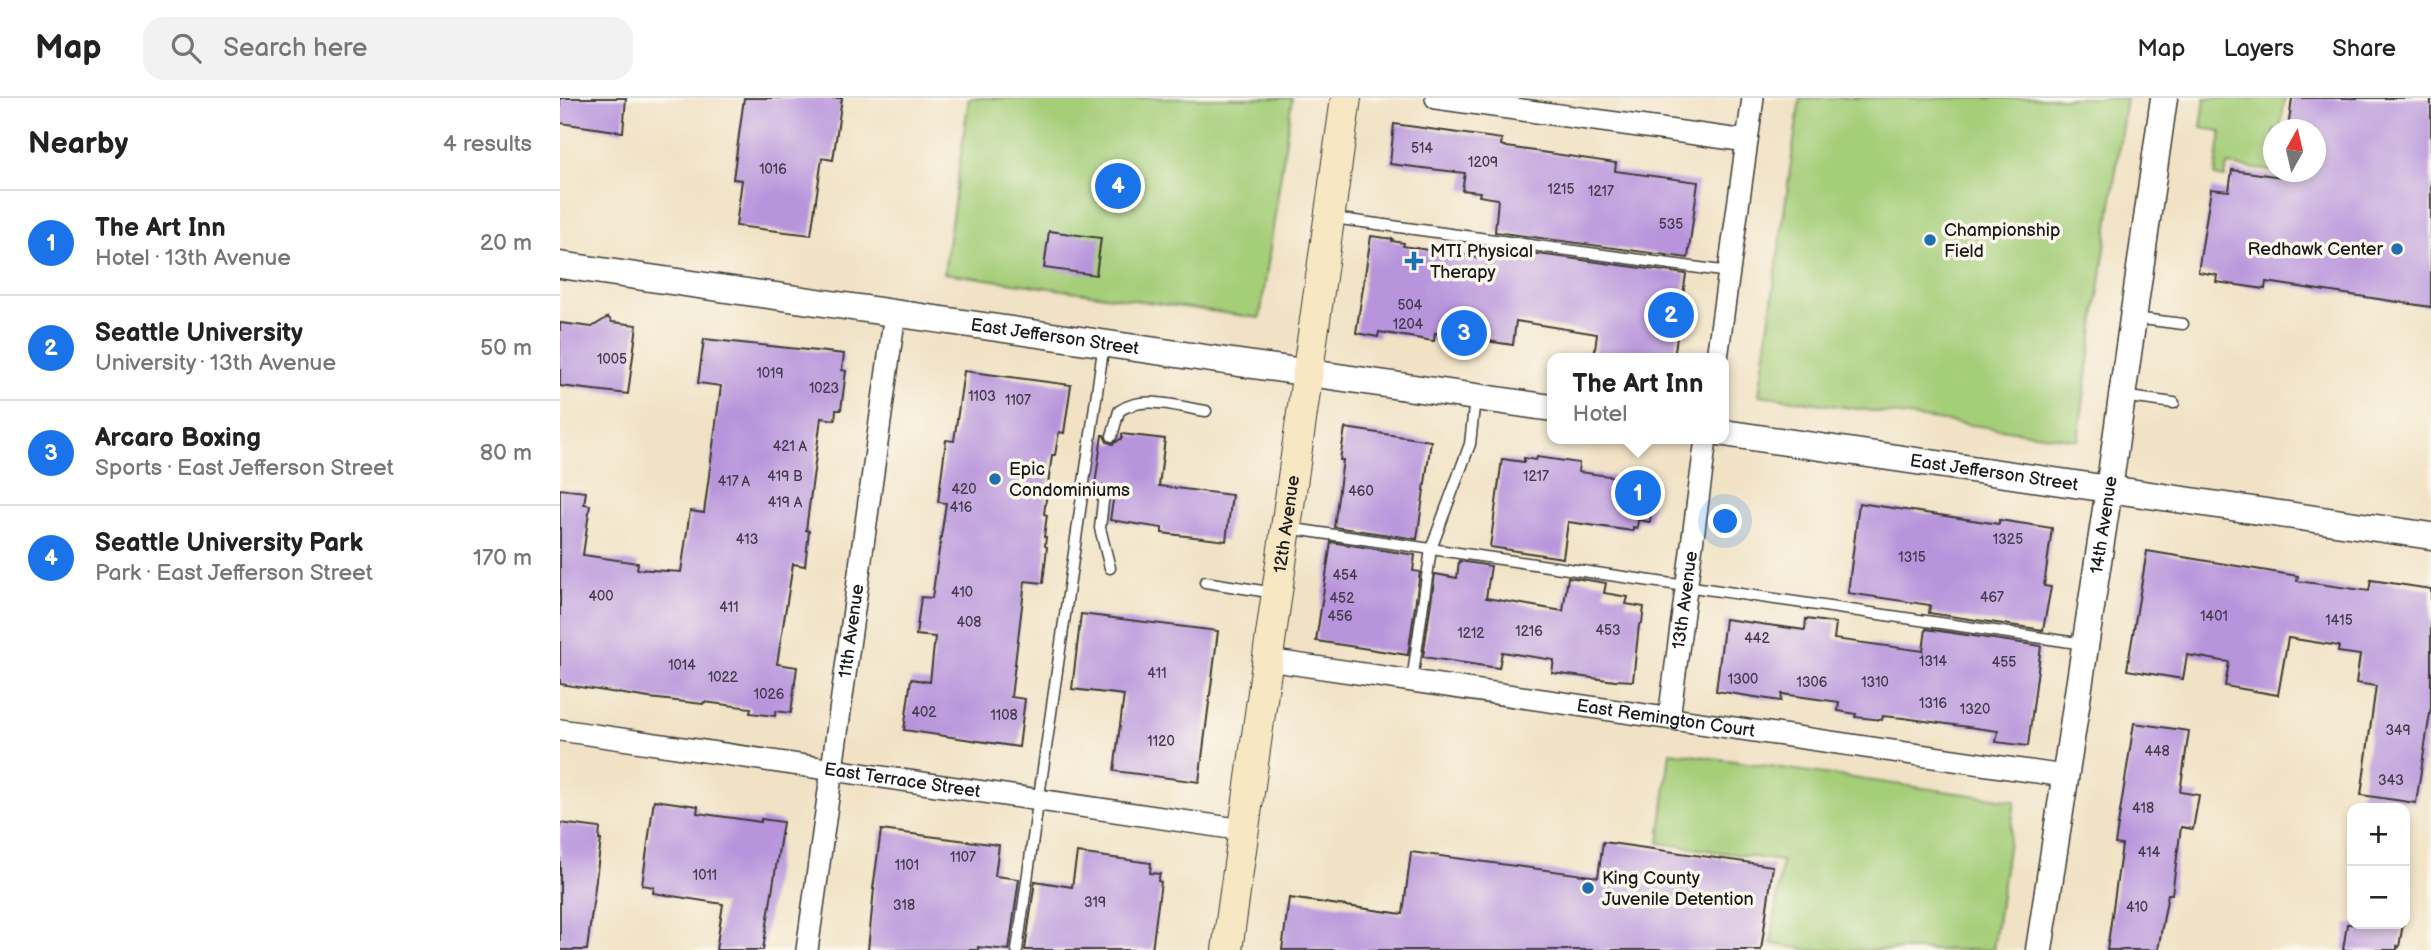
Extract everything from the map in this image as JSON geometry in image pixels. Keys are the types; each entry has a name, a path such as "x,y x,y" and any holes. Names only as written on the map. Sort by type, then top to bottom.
{"main road":[{"name":"12th Avenue","path":"1227,950 1346,98"}],"street":[{"path":"1436,98 1746,141"},
{"path":"1718,353 1753,98"},
{"name":"14th Avenue","path":"2039,950 2109,489 2164,98"},
{"name":"East Jefferson Street","path":"560,265 1547,407"},
{"name":"11th Avenue","path":"807,950 895,313"},
{"name":"East Jefferson Street","path":"1729,434 2431,536"},
{"name":"13th Avenue","path":"1669,718 1705,444"},
{"name":"East Remington Court","path":"1268,660 2064,776"},
{"name":"East Terrace Street","path":"560,730 1244,830"}],"lane":[{"path":"1330,217 1729,272"},
{"path":"2133,318 2183,324"},
{"path":"1017,950 1104,343"},
{"path":"2121,396 2174,403"},
{"path":"1412,681 1431,549 1470,444 1475,397"},
{"path":"1112,436 1119,411 1131,403 1153,403 1206,411"},
{"path":"1104,493 1100,528 1110,568"},
{"path":"1287,528 2084,644"},
{"path":"1205,582 1277,594"}],"green space":[{"path":"969,98 1292,98 1260,318 944,273"},
{"name":"Championship Field","path":"1800,98 2126,98 2078,440 1759,395"},
{"path":"2205,98 2285,98 2282,119 2263,119 2263,170 2227,165 2225,178 2215,176 2221,131 2201,128"},
{"path":"1670,752 2015,801 1993,950 1811,950 1771,944 1782,861 1659,843"}],"building":[{"path":"560,98 626,98 623,132 560,123"},
{"path":"744,98 842,98 833,160 822,158 811,235 736,226 742,180 733,179"},
{"path":"2292,98 2431,98 2431,307 2266,282 2265,289 2216,282 2217,275 2198,272 2211,189 2229,191 2232,170 2263,174 2263,182 2326,182 2326,119 2289,119"},
{"path":"1394,124 1502,139 1501,145 1507,147 1616,163 1615,171 1698,182 1688,258 1495,232 1498,199 1479,196 1480,192 1462,190 1465,173 1390,164"},
{"path":"1049,231 1101,238 1096,275 1044,268"},
{"path":"1371,236 1393,239 1392,241 1404,243 1403,246 1491,260 1493,248 1686,274 1675,353 1595,353 1597,334 1516,321 1513,345 1435,333 1434,341 1379,332 1378,337 1356,333"},
{"path":"608,317 612,322 637,325 628,394 560,386 560,323 592,327"},
{"path":"704,339 844,354 842,370 846,371 841,410 836,410 835,420 821,418 806,530 809,531 805,566 793,564 777,664 797,667 791,713 776,711 775,716 750,713 751,708 649,698 560,684 560,489 586,492 584,504 590,505 583,555 638,563 637,569 681,572 690,511 704,513 721,386 698,383"},
{"path":"964,371 1071,385 1064,433 1059,432 1055,455 1052,455 1044,514 1047,515 1044,537 1047,547 1043,583 1025,581 1011,697 1025,699 1019,747 904,730 911,679 930,682 935,637 916,635 921,597 932,598 946,503 938,502 946,440 954,441"},
{"path":"1345,428 1431,441 1417,539 1334,527"},
{"path":"1122,434 1165,439 1159,486 1232,495 1226,541 1162,533 1162,528 1110,520 1114,494 1104,485 1094,492 1102,435 1107,442 1113,444 1122,438"},
{"path":"1537,457 1579,463 1578,472 1655,482 1650,522 1638,520 1637,528 1633,527 1633,531 1568,522 1563,558 1490,547 1502,459 1524,462 1524,458 1536,460"},
{"path":"1859,503 1999,524 1999,520 2052,528 2044,586 2051,587 2043,630 1929,613 1930,605 1848,593"},
{"path":"1331,542 1415,555 1413,571 1420,572 1408,655 1316,641"},
{"path":"2147,551 2298,576 2297,581 2369,591 2371,580 2431,589 2431,707 2416,803 2361,795 2376,686 2356,683 2360,655 2338,652 2339,646 2288,638 2278,695 2225,686 2229,662 2187,655 2183,679 2127,670"},
{"path":"1459,561 1491,566 1486,598 1563,611 1568,577 1606,583 1604,593 1628,597 1626,604 1644,607 1642,623 1639,625 1633,681 1552,673 1554,660 1502,652 1499,668 1423,657 1435,574 1457,578"},
{"path":"1081,614 1218,631 1199,782 1114,771 1124,695 1072,689"},
{"path":"1725,619 1805,630 1806,619 1836,623 1834,639 1923,651 1926,629 2041,646 2028,746 1996,742 1998,731 1883,716 1882,720 1855,717 1856,714 1838,711 1839,702 1782,694 1781,701 1716,691"},
{"path":"2134,723 2189,731 2180,792 2199,795 2193,829 2181,827 2172,894 2168,894 2158,950 2107,950 2122,845 2115,844"},
{"path":"654,800 698,806 697,813 761,822 761,819 783,822 763,950 716,950 723,904 653,893 654,887 642,885"},
{"path":"560,823 600,828 601,840 587,950 560,950"},
{"path":"881,830 999,845 995,876 1019,879 1009,950 978,947 978,950 868,950"},
{"name":"King County Juvenile Detention","path":"1603,842 1773,866 1761,950 1282,950 1289,898 1403,914 1411,852 1598,877"},
{"path":"1077,853 1151,863 1150,873 1160,874 1152,950 1025,950 1035,881 1072,887"},
{"path":"2347,924 2347,929 2402,929 2397,950 2343,950"}],"place":[{"name":"Seattle University Park","path":"1118,186"},
{"name":"Championship Field","path":"1930,240"},
{"name":"Redhawk Center","path":"2397,249"},
{"name":"MTI Physical Therapy","path":"1414,261"},
{"name":"Seattle University","path":"1671,315"},
{"name":"Arcaro Boxing","path":"1464,333"},
{"name":"Epic Condominiums","path":"995,479"},
{"name":"The Art Inn","path":"1638,493"},
{"name":"King County Juvenile Detention","path":"1588,888"}]}
